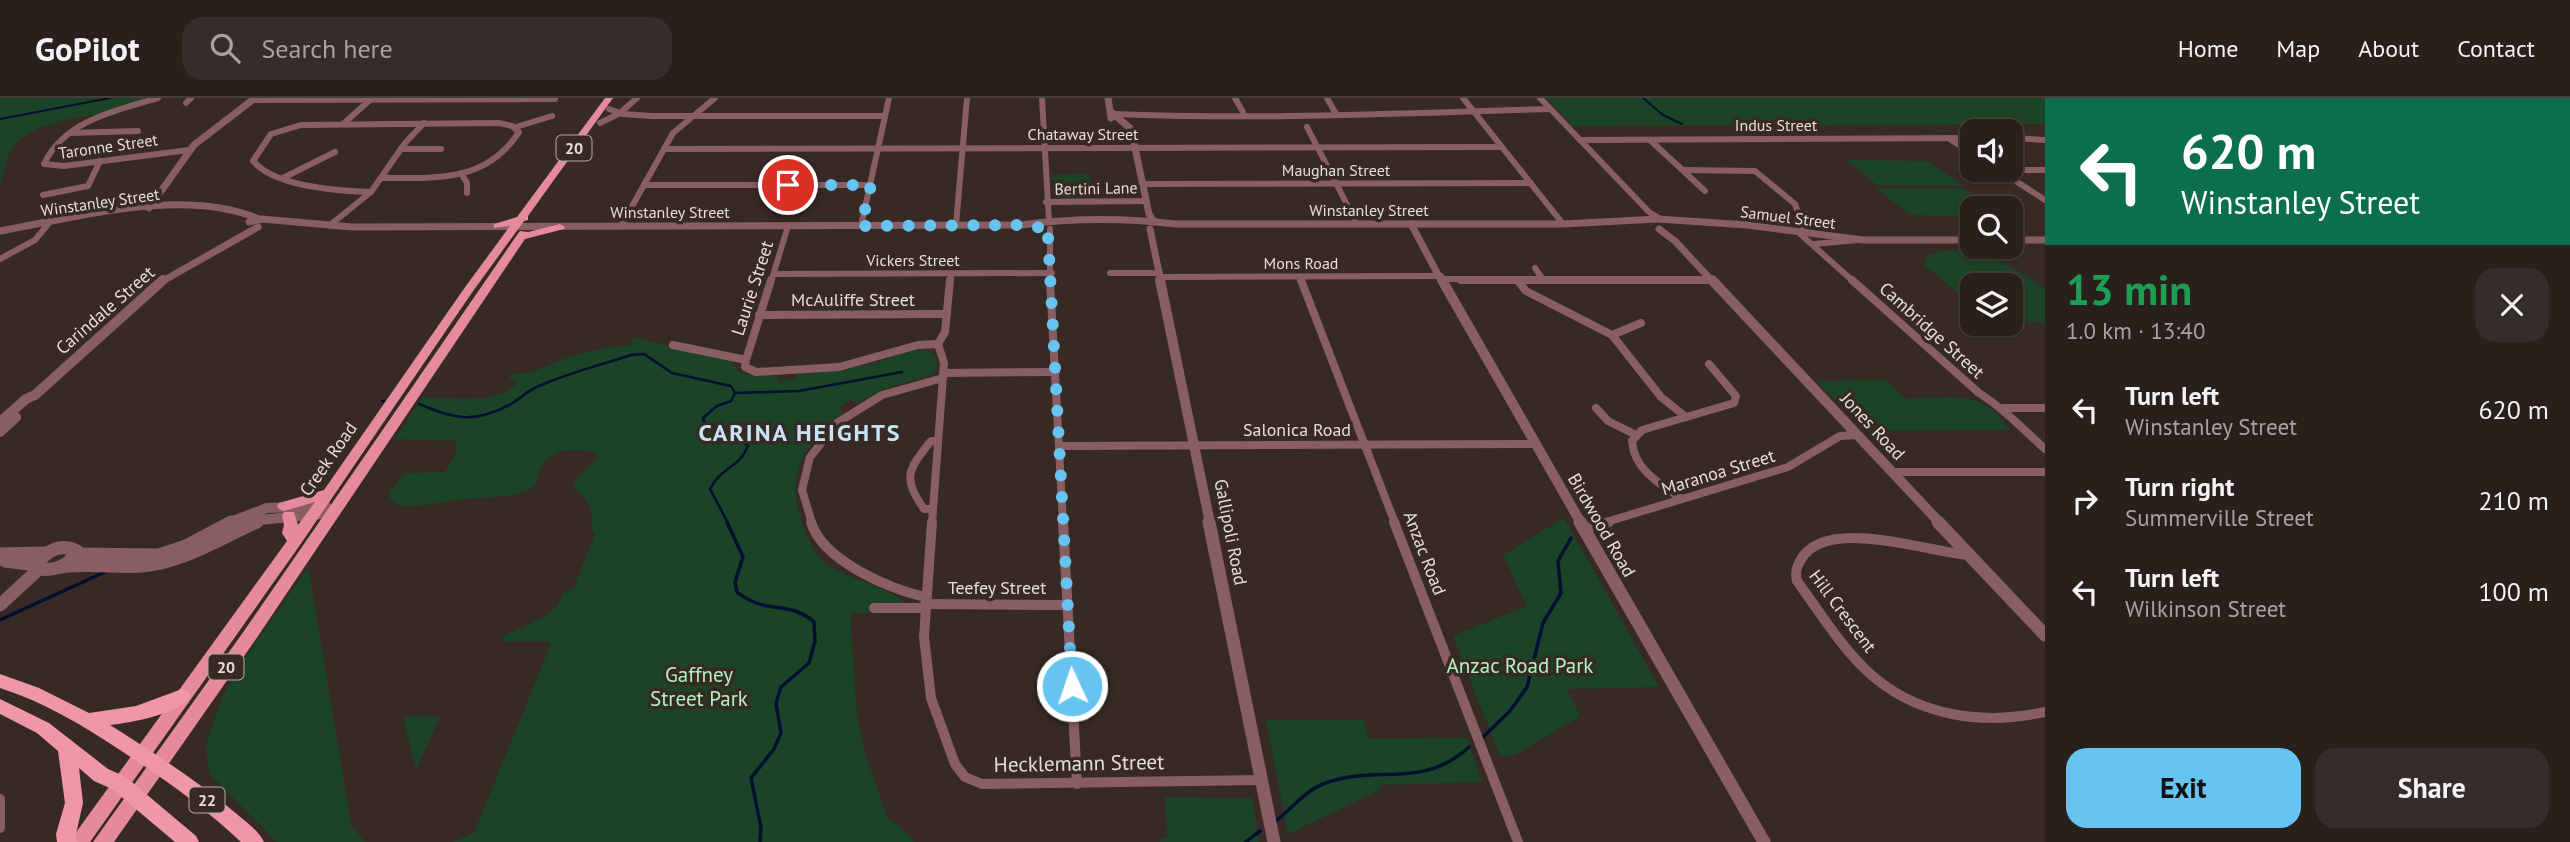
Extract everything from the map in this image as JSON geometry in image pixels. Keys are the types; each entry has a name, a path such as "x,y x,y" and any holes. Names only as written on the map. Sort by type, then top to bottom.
{"highway":[{"name":"22","path":"0,681 54,701 149,758 195,789 254,842"},
{"path":"88,720 138,715 156,710 181,696"},
{"name":"22","path":"0,706 43,727 67,750 101,775 119,783 189,842"},
{"path":"67,750 74,803 66,834 67,842"}],"main road":[{"name":"Creek Road","path":"401,402 467,292 613,109 617,98"},
{"name":"Creek Road","path":"79,842 119,783 149,758 254,628 326,506 521,227 613,109"},
{"path":"498,228 559,227"},
{"path":"498,228 507,240"},
{"name":"Creek Road","path":"103,842 135,796 149,758 181,696 295,541 326,506"},
{"path":"295,541 289,533 291,525 286,511 326,506"}],"street":[{"name":"Taronne Street","path":"158,98 107,114 68,133 46,155 44,163 47,166 190,150"},
{"path":"613,109 637,98"},
{"path":"621,226 673,133 715,98"},
{"path":"861,226 889,98"},
{"path":"956,225 967,98"},
{"path":"1042,98 1077,783"},
{"path":"1108,98 1113,113 1109,115 1131,130"},
{"path":"1235,98 1246,112"},
{"path":"1326,98 1336,114"},
{"path":"1463,98 1563,224"},
{"name":"Jones Road","path":"1539,98 2045,635"},
{"path":"149,208 190,150 254,99 555,99"},
{"path":"1245,99 1246,112"},
{"path":"343,124 370,100"},
{"path":"613,109 639,116 885,116"},
{"path":"1126,118 1550,109"},
{"path":"1160,116 1189,112 1309,111 1336,114"},
{"name":"Gallipoli Road","path":"1113,113 1126,118 1135,148 1274,842"},
{"path":"371,192 340,191 283,178 261,171 253,161 271,134 301,125 499,123 516,127 552,116"},
{"path":"333,227 371,192 401,149 424,123"},
{"path":"382,178 435,178 461,173 496,161 519,134 516,127"},
{"path":"1307,127 1357,224"},
{"path":"68,133 138,131"},
{"path":"1950,139 1960,145"},
{"name":"Indus Street","path":"1580,140 1960,139"},
{"path":"2023,139 2045,140"},
{"path":"1650,140 1705,191"},
{"name":"Chataway Street","path":"664,149 1502,147"},
{"path":"401,149 441,149"},
{"path":"283,178 334,152"},
{"path":"43,195 88,186 100,161"},
{"path":"1683,170 1755,171 1795,204 1802,232"},
{"path":"2023,170 2045,170"},
{"path":"461,173 467,183 467,193"},
{"path":"2017,182 2045,200"},
{"name":"Maughan Street","path":"1142,184 1531,183"},
{"path":"643,185 871,185"},
{"name":"Bertini Lane","path":"1046,202 1146,201"},
{"name":"Winstanley Street","path":"0,231 149,208 215,207 250,225 498,228"},
{"path":"0,259 30,243 47,230 49,223"},
{"name":"Winstanley Street","path":"250,225 288,223 333,227"},
{"name":"Samuel Street","path":"1659,223 1709,223 1863,240"},
{"name":"Winstanley Street","path":"559,227 1659,223"},
{"name":"Birdwood Road","path":"1411,224 1764,842"},
{"name":"Carindale Street","path":"0,422 35,395 163,281 250,225"},
{"name":"Laurie Street","path":"746,360 788,226"},
{"name":"Cambridge Street","path":"1802,232 1979,393 2003,408 2009,418 2045,449"},
{"name":"Samuel Street","path":"1814,244 1863,240 1960,240"},
{"path":"2023,240 2045,240"},
{"path":"1535,268 1544,281"},
{"name":"Vickers Street","path":"774,274 1052,273"},
{"path":"1110,273 1160,275"},
{"name":"Hecklemann Street","path":"951,274 945,332 938,344 944,356 924,637 931,698 955,764 965,777 982,783 1261,780"},
{"name":"Mons Road","path":"1160,275 1518,281 1712,280"},
{"name":"Anzac Road","path":"1300,277 1518,842"},
{"path":"1518,281 1526,291 1612,335 1661,397 1686,417"},
{"name":"McAuliffe Street","path":"759,315 947,314"},
{"path":"1612,335 1641,324"},
{"path":"673,345 746,360 745,367 756,372 839,367 913,346 938,344"},
{"path":"1682,499 1644,471 1631,451 1632,441 1643,430 1737,400 1709,364"},
{"path":"925,603 916,595 851,568 817,537 802,493 810,457 836,423 882,395 943,376 1056,372"},
{"name":"Carindale Street","path":"0,432 35,399 35,395"},
{"path":"1597,408 1608,421 1636,435"},
{"path":"2003,408 2045,408"},
{"name":"Maranoa Street","path":"1584,528 1788,467 1840,436 1857,435"},
{"path":"932,509 924,509 919,503 909,478 915,461 931,441 937,441"},
{"name":"Salonica Road","path":"1060,446 1535,444"},
{"path":"1892,472 2045,472"},
{"path":"0,561 57,568 92,559 159,555 286,511 326,506"},
{"name":"Hill Crescent","path":"1970,555 1830,539 1818,542 1806,551 1799,560 1795,574 1797,581 1866,671 1904,695 1948,714 1972,719 1999,721 2045,712"},
{"path":"0,554 47,553 66,547 75,548 77,554"},
{"path":"0,605 38,567 47,553"},
{"path":"77,554 92,559"},
{"path":"13,594 77,554"},
{"name":"Teefey Street","path":"874,608 925,603 1068,605"},
{"path":"0,799 0,828"}],"green space":[{"path":"0,98 150,98 115,111 68,119 31,132 13,147 0,183"},
{"path":"1547,98 2045,98 2045,124 2023,124 2023,119 1960,119 1960,124 1573,126"},
{"path":"1846,160 1928,161 1963,186 1877,185"},
{"path":"1089,174 1091,194 1081,194 1081,200 1054,199 1052,175"},
{"path":"1876,188 1964,189 1974,196 1960,196 1960,216 1910,215"},
{"path":"1941,251 1960,251 1960,259 1993,259 2020,273 1960,273 1960,294 1924,265 1927,256"},
{"path":"2023,275 2045,289 2045,323 2023,320"},
{"name":"Gaffney Street Park","path":"634,337 731,361 740,373 777,376 778,381 795,380 796,375 879,362 911,350 927,351 936,358 934,374 884,389 857,403 850,400 837,408 844,412 824,427 815,426 808,436 816,438 801,461 796,484 801,521 819,557 832,568 889,592 905,603 872,603 871,613 850,613 857,718 867,759 888,820 898,825 914,842 452,842 474,833 551,644 549,641 502,641 504,636 544,617 556,607 564,593 574,587 595,534 592,530 589,505 573,486 598,456 597,453 574,450 559,452 542,466 536,484 520,493 406,507 390,499 389,492 399,478 407,473 445,472 457,452 455,444 461,441 395,439 422,397 459,399 500,394 517,382 510,379 510,375 533,372 563,359 599,349 631,345"},
{"path":"1886,380 1905,399 1950,397 1977,401 1989,407 2009,430 1866,431 1816,381"},
{"name":"Anzac Road Park","path":"1564,518 1659,687 1567,689 1580,716 1515,755 1500,756 1453,636 1527,606 1503,555"},
{"path":"308,567 351,825 365,842 277,842 209,773 206,746 222,697 241,664"},
{"path":"403,716 440,717 416,770"},
{"path":"1266,720 1363,720 1369,739 1467,738 1482,782 1379,785 1380,790 1288,834"},
{"path":"1164,797 1252,798 1259,842 1159,842 1164,837 1168,838"}],"waterway":[{"path":"0,119 110,98"},
{"path":"1643,98 1663,115 1682,124"},
{"path":"419,404 454,416 486,415 550,381 631,355 644,354 672,373 731,386 735,393 731,401 717,406 703,418 706,428 748,445 741,458 719,476 710,489 728,523"},
{"path":"736,393 799,391 902,372"},
{"path":"727,522 743,557 735,582 737,592 758,604 795,611 814,622 815,641 809,663 781,687 776,703 781,733 774,749 751,778 761,828 760,842"},
{"path":"1482,738 1510,711 1527,687 1543,623 1561,593 1558,561 1571,538"},
{"path":"0,620 107,571"},
{"path":"1276,821 1304,796 1323,784 1343,778 1416,773 1451,760 1469,747"},
{"path":"1246,842 1260,831"}],"district":[{"name":"CARINA HEIGHTS","path":"800,432"}],"route":[{"path":"788,185 871,185 861,226 1022,225 1050,229 1048,236 1072,686"}]}
